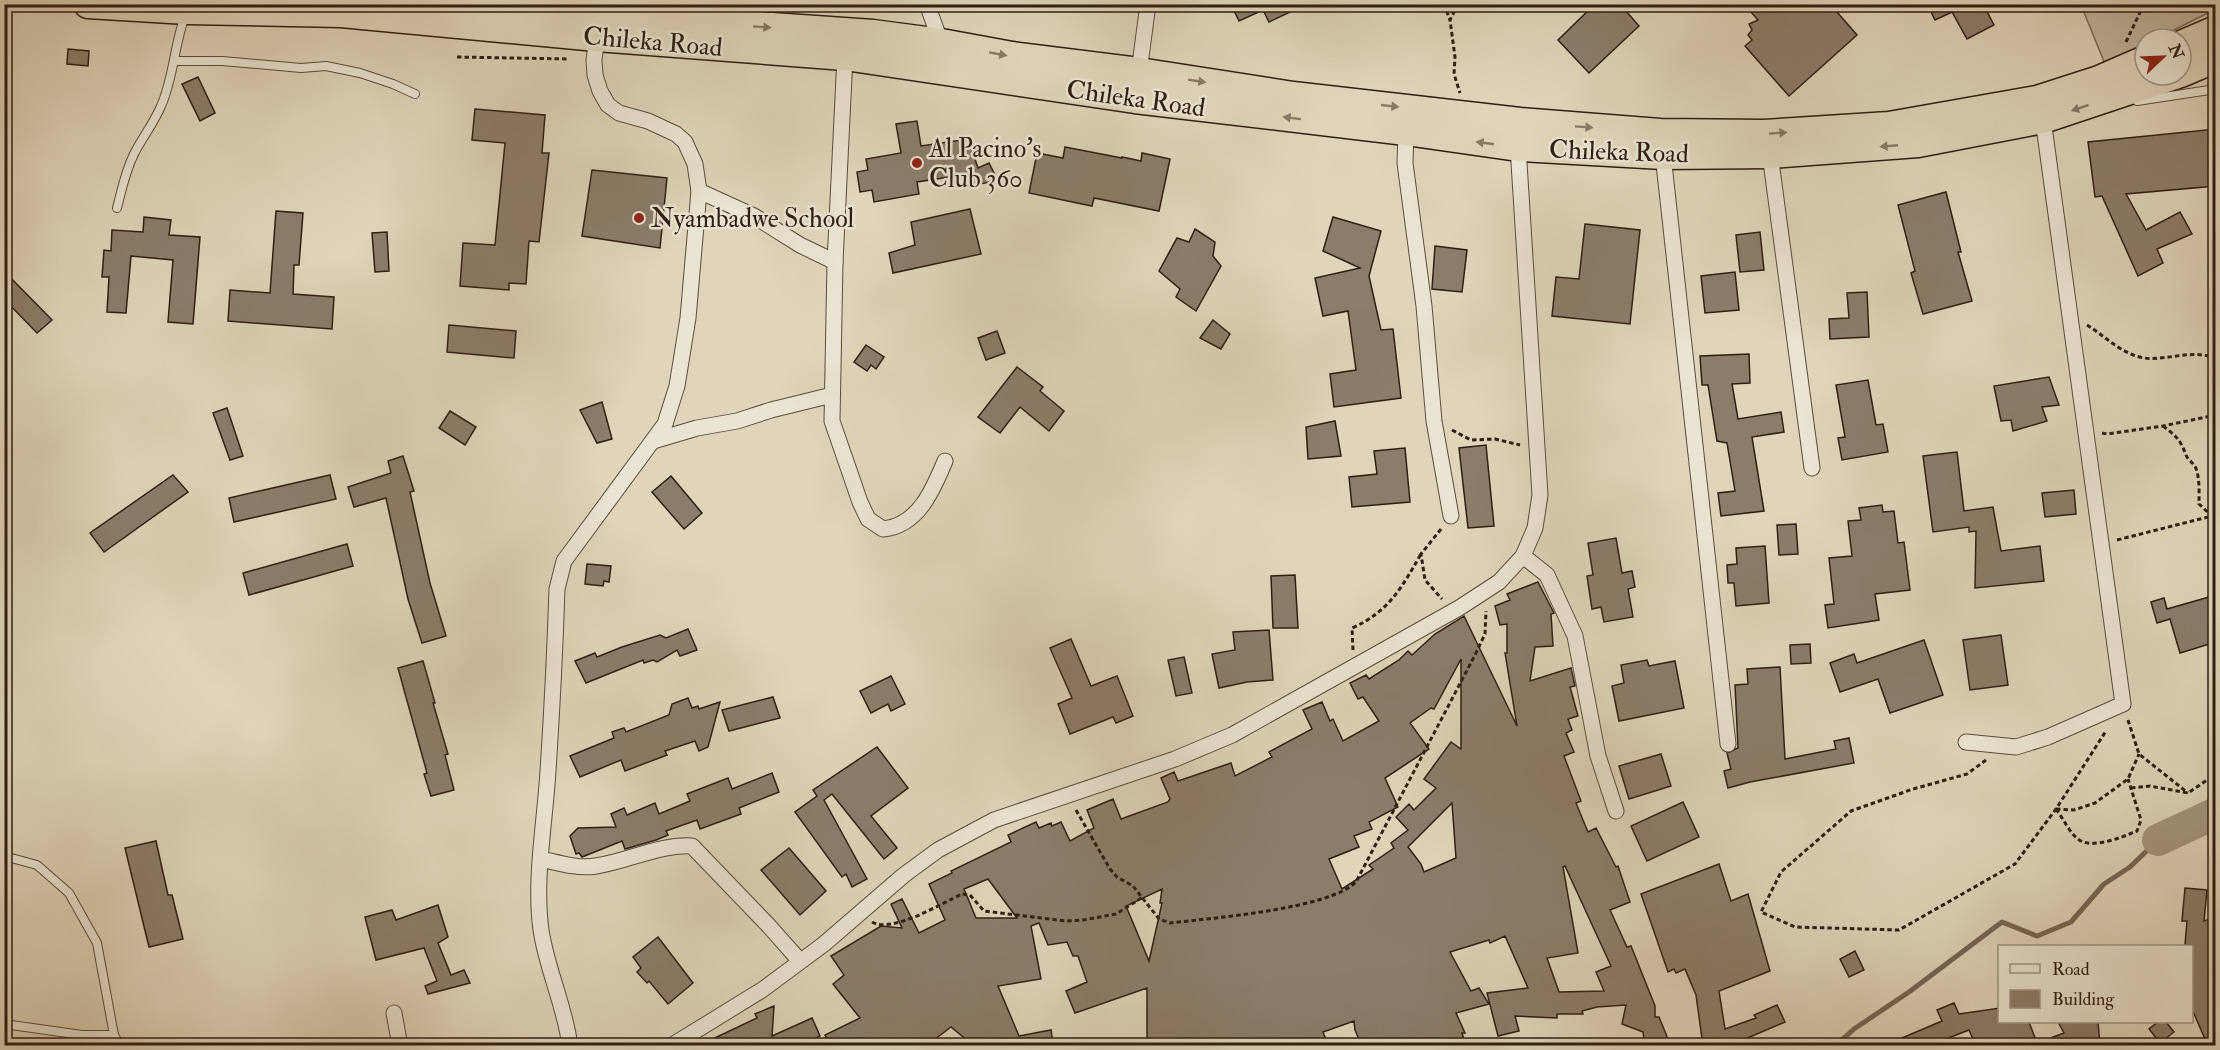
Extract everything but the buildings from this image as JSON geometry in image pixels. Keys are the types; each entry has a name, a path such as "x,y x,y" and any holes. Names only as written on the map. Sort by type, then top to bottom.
{"highway":[{"name":"Chileka Road","path":"88,4 187,10 341,13 596,48 845,56 1135,99 1406,131 1518,147 1663,155 1770,154 1918,143 2043,120 2141,87"},
{"name":"Chileka Road","path":"452,4 873,34 1293,96 1520,122 1660,133 1764,134 1889,126 2037,100 2099,80 2133,65"},
{"path":"2193,40 2216,30"},
{"path":"2193,68 2216,58"}],"street":[{"path":"927,4 941,43"},
{"path":"1139,72 1148,4"},
{"path":"570,1046 541,929 541,859 549,760 557,589 564,561 665,424 677,386 688,318 699,191 695,164 685,142 676,134 648,121 619,113 608,105 595,75 596,48"},
{"path":"845,56 832,421 860,502 868,519 883,530 896,528 914,516 933,490 945,462"},
{"path":"1966,742 2016,747 2048,737 2123,704 2043,120"},
{"path":"1406,131 1405,164 1424,306 1434,421 1451,516"},
{"path":"671,1046 762,990 824,944 904,875 948,844 994,820 1175,759 1232,735 1459,608 1499,582 1523,556 1535,528 1540,495 1518,147"},
{"path":"1770,154 1812,468"},
{"path":"1663,155 1728,744"},
{"path":"699,191 754,216 800,245 836,262"},
{"path":"653,441 832,395"},
{"path":"1523,556 1547,575 1575,636 1598,756 1616,811"},
{"path":"541,859 568,865 595,866 666,847 692,846 800,961"},
{"path":"394,1013 400,1046"}],"lane":[{"path":"117,208 124,176 134,153 162,104 174,61 179,31 187,10"},
{"path":"174,61 222,61 301,68 326,66 360,73 415,94"},
{"path":"2113,97 2134,102 2216,89"},
{"path":"4,856 37,866 69,893 97,943 114,1035 120,1046"},
{"path":"4,1024 82,1035 114,1035"}],"path":[{"path":"1444,4 1450,20 1455,57 1454,74 1460,96 1476,116"},
{"path":"1450,20 1458,4"},
{"path":"457,57 596,48"},
{"path":"2070,314 2096,330 2113,345 2144,358 2193,356 2216,359"},
{"path":"2084,425 2107,434 2216,415"},
{"path":"1434,421 1472,440 1495,439 1512,442 1538,452"},
{"path":"2163,426 2183,445 2187,458 2194,465 2198,481 2199,504 2214,516"},
{"path":"1350,654 1354,649 1352,628 1384,608 1398,594 1421,554 1451,516"},
{"path":"2101,544 2214,516"},
{"path":"1421,554 1425,580 1444,601 1459,608"},
{"path":"1068,796 1110,868 1117,877 1133,886 1159,919 1170,923 1286,908 1338,895 1350,889 1356,882 1485,634 1487,590"},
{"path":"2123,704 2139,754 2188,792"},
{"path":"2002,746 1967,774 1912,789 1851,811 1781,872 1761,912 1795,927 1899,930 2015,864 2056,809 2123,704"},
{"path":"2056,809 2074,810 2095,803 2128,779 2139,754"},
{"path":"2132,788 2150,786 2188,792 2216,774"},
{"path":"2056,809 2078,839 2086,844 2119,838 2137,831 2141,820 2128,779"},
{"path":"861,914 876,924 894,925 962,894 970,895 984,911 1066,921 1116,914 1143,897"}],"shaded area":[{"path":"2215,4 2216,9 2180,27 2133,27 2133,51 2105,64 2081,5"}],"waterway":[{"path":"2158,840 2216,813"},
{"path":"1835,1046 1854,1029 1909,992 2002,922 2037,936 2071,922 2104,884 2130,867 2158,840"}],"place":[{"name":"Al Pacino's Club 360","path":"917,163"},
{"name":"Nyambadwe School","path":"639,218"}]}
